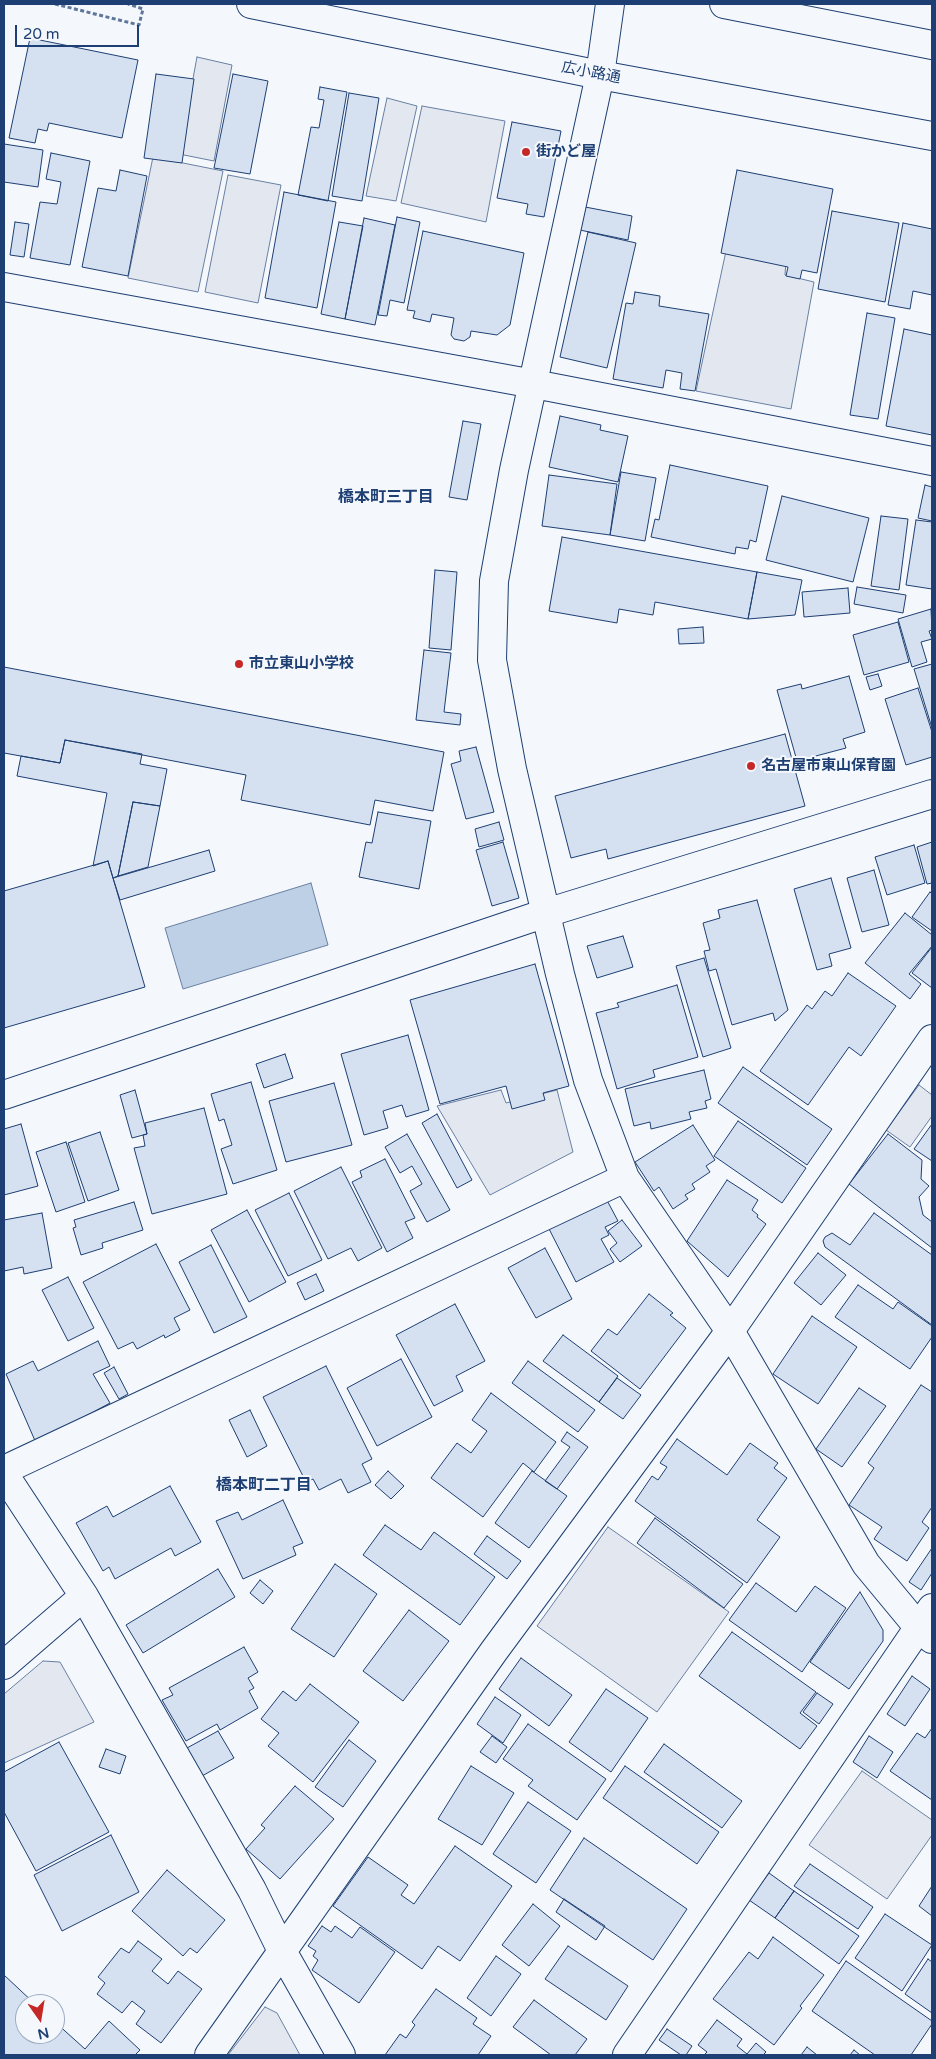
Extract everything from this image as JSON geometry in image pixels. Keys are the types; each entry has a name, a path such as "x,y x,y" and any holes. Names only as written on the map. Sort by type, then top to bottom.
{"street":[{"name":"広小路通","path":"251,4 600,75 932,136"},
{"path":"610,4 600,75 514,470 494,581 492,660 512,769 588,1080 625,1178 730,1330 866,1564 928,1625 627,2055"},
{"path":"724,4 932,45"},
{"path":"4,287 534,384 932,461"},
{"path":"4,1095 546,913 932,794"},
{"path":"210,2055 494,1651 730,1330 932,1039"},
{"path":"4,1470 625,1178"},
{"path":"4,1474 84,1596 252,1890 282,1951 341,2055"},
{"path":"4,1666 84,1596"}],"path":[{"path":"55,4 139,25 144,8 128,4"}],"shaded area":[{"path":"197,57 232,65 214,161 179,154"},
{"path":"387,98 417,106 396,201 366,196"},
{"path":"422,106 505,121 486,222 401,203"},
{"path":"153,157 223,171 198,292 128,278"},
{"path":"228,175 281,185 258,303 205,292"},
{"path":"726,251 786,261 785,275 814,282 791,409 696,391"},
{"path":"919,1085 932,1095 932,1116 910,1147 886,1130"},
{"path":"501,1090 506,1103 557,1090 573,1152 490,1195 437,1106"},
{"path":"608,1527 729,1612 657,1712 537,1626"},
{"path":"43,1661 60,1662 94,1722 4,1763 4,1694"},
{"path":"862,1771 932,1820 932,1835 887,1899 809,1845"},
{"path":"265,2007 277,2013 300,2055 228,2055"}],"water":[{"path":"311,883 328,945 183,989 165,928"}],"building":[{"path":"30,38 138,60 122,138 49,123 47,131 38,129 35,143 9,138"},
{"path":"156,74 194,79 182,163 144,158"},
{"path":"233,74 268,81 250,174 214,168"},
{"path":"320,87 347,92 328,201 298,195 311,127 319,128 324,100 318,99"},
{"path":"349,93 379,98 362,201 332,196"},
{"path":"512,122 561,131 544,217 526,214 528,204 497,198"},
{"path":"4,144 43,150 38,187 4,182"},
{"path":"51,153 90,161 70,265 30,258 40,202 57,204 61,182 46,179"},
{"path":"120,170 147,176 128,276 82,267 98,188 116,191"},
{"path":"737,170 833,189 817,273 802,270 800,279 786,276 788,267 721,253"},
{"path":"284,192 336,202 317,308 265,298"},
{"path":"580,206 632,216 628,240 575,229"},
{"path":"832,211 899,223 885,302 818,289"},
{"path":"397,217 420,222 404,303 390,300 387,316 378,315"},
{"path":"364,218 395,225 375,325 345,319"},
{"path":"15,222 29,224 24,257 10,255"},
{"path":"339,222 363,226 345,319 321,314"},
{"path":"903,223 932,229 932,295 913,291 910,309 888,305"},
{"path":"423,231 524,253 510,325 497,335 471,331 470,337 464,341 454,339 451,335 454,318 432,314 430,322 413,318 415,311 407,310"},
{"path":"588,232 636,243 607,368 560,357"},
{"path":"635,292 660,296 659,306 709,314 695,391 680,389 682,373 666,370 663,388 613,379 626,303 633,304"},
{"path":"867,313 895,318 878,419 850,415"},
{"path":"904,329 932,335 932,435 886,426"},
{"path":"560,416 601,425 600,430 628,436 618,482 549,467"},
{"path":"463,421 481,424 467,500 449,497"},
{"path":"670,465 768,486 756,542 750,540 748,549 736,547 735,554 651,537 655,519 659,520"},
{"path":"621,472 656,478 645,541 610,535"},
{"path":"549,475 617,484 610,535 542,526"},
{"path":"925,485 932,487 932,521 918,518"},
{"path":"782,496 869,518 853,582 766,560"},
{"path":"881,516 908,519 899,590 871,586"},
{"path":"916,520 932,522 932,589 906,585"},
{"path":"562,537 757,572 748,619 655,602 653,615 619,609 617,623 549,611"},
{"path":"435,570 457,572 451,650 429,648"},
{"path":"757,572 802,580 795,615 748,619"},
{"path":"857,587 906,595 903,613 854,604"},
{"path":"848,588 850,613 804,617 802,592"},
{"path":"931,609 932,630 929,631 932,639 921,642 927,662 912,667 898,619"},
{"path":"898,622 909,662 864,675 853,635"},
{"path":"703,627 704,643 679,644 678,629"},
{"path":"424,650 451,653 444,712 461,714 460,725 416,720"},
{"path":"932,664 932,728 914,669"},
{"path":"4,667 444,752 433,811 375,800 370,825 241,800 246,775 65,740 60,763 4,753"},
{"path":"878,674 882,686 870,690 866,677"},
{"path":"849,676 865,732 843,739 846,748 797,761 777,690 801,684 802,689"},
{"path":"918,688 932,732 932,757 906,765 885,699"},
{"path":"785,734 805,806 608,859 606,849 571,858 555,796"},
{"path":"65,740 142,754 140,764 167,769 160,806 133,802 118,876 113,878 108,861 93,866 107,793 17,776 21,756 60,763"},
{"path":"476,747 494,812 466,819 451,764 461,761 459,751"},
{"path":"133,802 160,806 148,867 118,876"},
{"path":"378,812 431,821 419,889 359,877 366,842 372,843"},
{"path":"499,822 504,840 479,847 475,829"},
{"path":"503,842 519,898 492,906 476,850"},
{"path":"932,842 932,883 927,884 917,847"},
{"path":"914,845 925,883 887,895 875,857"},
{"path":"209,850 215,871 120,900 113,878"},
{"path":"108,861 145,987 4,1028 4,891"},
{"path":"874,870 889,925 862,932 847,878"},
{"path":"831,878 851,948 829,954 832,966 817,970 794,889"},
{"path":"930,892 932,894 932,931 912,917"},
{"path":"757,900 788,1010 775,1021 773,1013 732,1025 716,969 709,971 704,951 710,950 703,923 720,918 718,910"},
{"path":"905,913 932,935 932,946 909,974 921,984 910,999 865,963"},
{"path":"623,936 633,967 597,978 587,946"},
{"path":"932,947 932,988 912,973"},
{"path":"704,958 731,1048 703,1057 676,966"},
{"path":"535,964 569,1086 543,1093 545,1100 512,1109 506,1086 440,1104 410,1000"},
{"path":"848,973 896,1006 861,1056 849,1047 808,1105 760,1071 807,1005 812,1009 825,991 832,996"},
{"path":"677,985 698,1057 653,1070 655,1077 617,1089 596,1013 619,1007 617,1003"},
{"path":"408,1035 429,1110 406,1117 402,1105 383,1111 388,1128 364,1135 341,1054"},
{"path":"285,1054 293,1078 264,1088 256,1064"},
{"path":"743,1067 832,1129 807,1165 718,1103"},
{"path":"704,1070 711,1099 705,1101 707,1108 689,1112 691,1119 651,1129 650,1122 634,1126 625,1089"},
{"path":"251,1082 277,1170 233,1184 221,1149 232,1145 224,1119 219,1121 211,1094"},
{"path":"334,1083 352,1145 286,1162 269,1101"},
{"path":"135,1090 147,1134 132,1138 120,1095"},
{"path":"204,1108 227,1194 152,1214 134,1148 145,1146 143,1135 147,1134 145,1123"},
{"path":"437,1114 472,1180 457,1188 422,1123"},
{"path":"738,1121 806,1168 782,1203 714,1156"},
{"path":"21,1124 38,1186 4,1195 4,1129"},
{"path":"932,1124 932,1161 914,1149"},
{"path":"693,1125 715,1160 706,1166 710,1172 692,1184 695,1189 685,1195 688,1199 673,1209 659,1187 654,1191 635,1162"},
{"path":"100,1132 119,1190 88,1201 68,1143"},
{"path":"407,1134 450,1210 427,1222 410,1191 422,1184 412,1166 400,1173 385,1147"},
{"path":"888,1134 922,1160 921,1179 929,1186 919,1197 923,1215 932,1222 932,1248 849,1184"},
{"path":"66,1142 85,1202 56,1212 36,1152"},
{"path":"385,1159 415,1218 405,1222 413,1238 387,1252 352,1182 362,1177 360,1171"},
{"path":"341,1167 382,1248 358,1261 351,1248 328,1259 294,1191"},
{"path":"727,1180 758,1200 752,1210 766,1224 728,1277 687,1241"},
{"path":"602,1191 618,1221 605,1227 609,1235 601,1239 614,1262 576,1282 545,1221"},
{"path":"289,1193 322,1260 288,1276 255,1210"},
{"path":"134,1202 143,1230 102,1243 103,1248 81,1255 73,1228 76,1227 74,1220"},
{"path":"247,1210 286,1282 249,1302 211,1230"},
{"path":"42,1213 52,1268 24,1274 23,1267 4,1271 4,1220"},
{"path":"874,1213 932,1255 932,1325 825,1247 823,1241 825,1237 832,1233 850,1245"},
{"path":"622,1220 642,1246 620,1262 610,1249 617,1243 608,1231"},
{"path":"156,1244 190,1310 174,1318 180,1330 165,1338 164,1335 137,1349 133,1342 118,1349 83,1282"},
{"path":"211,1245 247,1317 214,1333 179,1262"},
{"path":"545,1248 572,1299 536,1318 508,1268"},
{"path":"818,1253 846,1275 821,1305 794,1283"},
{"path":"316,1274 324,1291 305,1300 297,1283"},
{"path":"68,1277 94,1328 68,1341 42,1290"},
{"path":"858,1285 893,1309 898,1302 932,1326 932,1337 910,1369 835,1317"},
{"path":"649,1294 673,1313 670,1315 686,1328 640,1389 591,1351 608,1329 617,1335"},
{"path":"455,1304 485,1361 456,1376 463,1391 434,1406 396,1335"},
{"path":"812,1316 857,1347 818,1404 773,1374"},
{"path":"563,1335 618,1376 599,1402 543,1361"},
{"path":"98,1341 110,1366 93,1374 110,1403 36,1443 6,1374 33,1361 38,1371"},
{"path":"401,1359 432,1417 377,1446 347,1388"},
{"path":"528,1361 595,1410 578,1432 512,1383"},
{"path":"326,1366 372,1459 362,1464 371,1482 348,1493 341,1479 319,1490 313,1479 306,1482 263,1397"},
{"path":"114,1367 128,1394 119,1399 104,1373"},
{"path":"617,1378 641,1395 623,1419 599,1402"},
{"path":"921,1385 932,1392 932,1507 922,1522 929,1528 907,1561 874,1539 882,1527 849,1505 874,1468 868,1463"},
{"path":"859,1388 886,1406 842,1467 816,1449"},
{"path":"491,1393 556,1442 534,1472 523,1463 483,1517 431,1478 457,1443 471,1453 487,1431 472,1420"},
{"path":"250,1410 267,1446 247,1457 229,1420"},
{"path":"567,1432 588,1447 557,1489 545,1481 570,1447 561,1441"},
{"path":"677,1439 727,1475 750,1443 778,1463 774,1468 787,1478 757,1520 780,1537 747,1583 635,1501 652,1476 658,1480 667,1467 660,1463"},
{"path":"388,1471 404,1486 391,1499 375,1485"},
{"path":"532,1471 567,1496 529,1548 495,1523"},
{"path":"170,1486 201,1542 175,1556 171,1548 115,1579 109,1567 103,1571 76,1523 107,1506 113,1517"},
{"path":"283,1500 303,1543 293,1547 296,1555 243,1579 216,1521 238,1512 242,1520"},
{"path":"655,1518 743,1584 724,1608 637,1543"},
{"path":"385,1525 421,1550 434,1532 495,1577 460,1625 363,1555"},
{"path":"487,1536 521,1561 507,1579 474,1554"},
{"path":"932,1548 932,1573 921,1590 909,1582"},
{"path":"335,1564 377,1594 334,1657 291,1629"},
{"path":"218,1569 235,1597 143,1653 126,1625"},
{"path":"260,1580 273,1591 263,1604 250,1593"},
{"path":"756,1583 796,1612 815,1586 846,1608 802,1672 729,1620"},
{"path":"860,1592 883,1630 883,1641 849,1689 810,1662"},
{"path":"409,1610 449,1641 403,1701 363,1671"},
{"path":"732,1632 816,1692 800,1713 817,1726 800,1749 699,1676"},
{"path":"244,1647 258,1672 248,1678 254,1688 249,1691 258,1708 220,1730 217,1724 186,1741 162,1700 173,1695 169,1688"},
{"path":"521,1658 572,1695 549,1726 499,1689"},
{"path":"912,1676 930,1689 905,1726 887,1714"},
{"path":"310,1684 359,1722 313,1782 268,1746 279,1733 261,1719 283,1691 296,1701"},
{"path":"606,1689 648,1718 611,1772 569,1742"},
{"path":"817,1693 833,1704 819,1724 803,1712"},
{"path":"495,1697 521,1715 503,1743 477,1724"},
{"path":"528,1724 606,1779 577,1820 528,1786 533,1780 503,1759"},
{"path":"932,1728 932,1800 890,1771 917,1733 925,1738"},
{"path":"218,1731 234,1758 202,1776 187,1748"},
{"path":"492,1736 507,1747 496,1763 480,1752"},
{"path":"869,1736 893,1752 877,1778 853,1762"},
{"path":"349,1740 376,1761 343,1807 315,1787"},
{"path":"59,1742 109,1832 36,1871 4,1812 4,1772"},
{"path":"664,1744 742,1801 722,1828 644,1772"},
{"path":"106,1749 126,1756 120,1774 99,1767"},
{"path":"471,1766 514,1793 482,1845 438,1819"},
{"path":"625,1766 719,1832 697,1864 603,1798"},
{"path":"295,1786 334,1819 280,1879 246,1849 265,1828 261,1825"},
{"path":"528,1802 571,1831 536,1883 493,1854"},
{"path":"111,1835 139,1892 62,1931 34,1875"},
{"path":"584,1838 687,1909 653,1960 550,1890"},
{"path":"455,1846 512,1886 460,1961 438,1946 422,1969 333,1906 368,1857 408,1885 401,1895 414,1904"},
{"path":"810,1864 873,1907 858,1929 794,1886"},
{"path":"167,1870 225,1920 197,1953 190,1948 183,1956 132,1911"},
{"path":"769,1873 794,1891 775,1918 749,1900"},
{"path":"932,1886 932,1916 919,1906"},
{"path":"794,1891 859,1936 839,1964 775,1918"},
{"path":"564,1899 605,1926 596,1940 556,1912"},
{"path":"533,1904 560,1926 529,1966 502,1945"},
{"path":"885,1914 932,1945 902,1991 855,1958"},
{"path":"322,1926 331,1932 335,1926 352,1938 360,1927 395,1952 359,2003 312,1970 318,1960 313,1956 316,1951 308,1946"},
{"path":"773,1937 824,1975 800,2006 802,2008 774,2045 713,1999 749,1952 758,1959"},
{"path":"138,1941 162,1959 152,1971 168,1984 178,1971 202,1989 161,2043 136,2024 145,2011 132,2001 122,2013 97,1994 105,1983 98,1977 121,1948 129,1953"},
{"path":"568,1946 628,1986 606,2020 545,1979"},
{"path":"496,1956 521,1974 491,2016 467,1998"},
{"path":"928,1959 932,1962 932,2013 905,1994"},
{"path":"846,1961 932,2021 932,2024 911,2055 875,2055 812,2011"},
{"path":"4,1975 24,1994 15,1994 15,2044 65,2044 65,2031 85,2049 109,2021 140,2050 135,2055 4,2055"},
{"path":"436,1989 477,2018 473,2024 491,2036 478,2055 385,2055 400,2034 406,2038 415,2025 412,2022"},
{"path":"534,2000 587,2039 575,2055 551,2055 513,2027"},
{"path":"717,2020 742,2039 737,2046 747,2054 756,2043 766,2052 763,2055 704,2055 707,2052 698,2045"},
{"path":"667,2029 692,2046 686,2055 681,2055 659,2040"},
{"path":"807,2047 817,2055 801,2055"},
{"path":"854,2050 860,2055 850,2055"}],"place":[{"name":"街かど屋","path":"526,152"},
{"name":"市立東山小学校","path":"239,664"},
{"name":"名古屋市東山保育園","path":"751,766"}],"district":[{"name":"橋本町三丁目","path":"386,498"},
{"name":"橋本町二丁目","path":"264,1486"}]}
